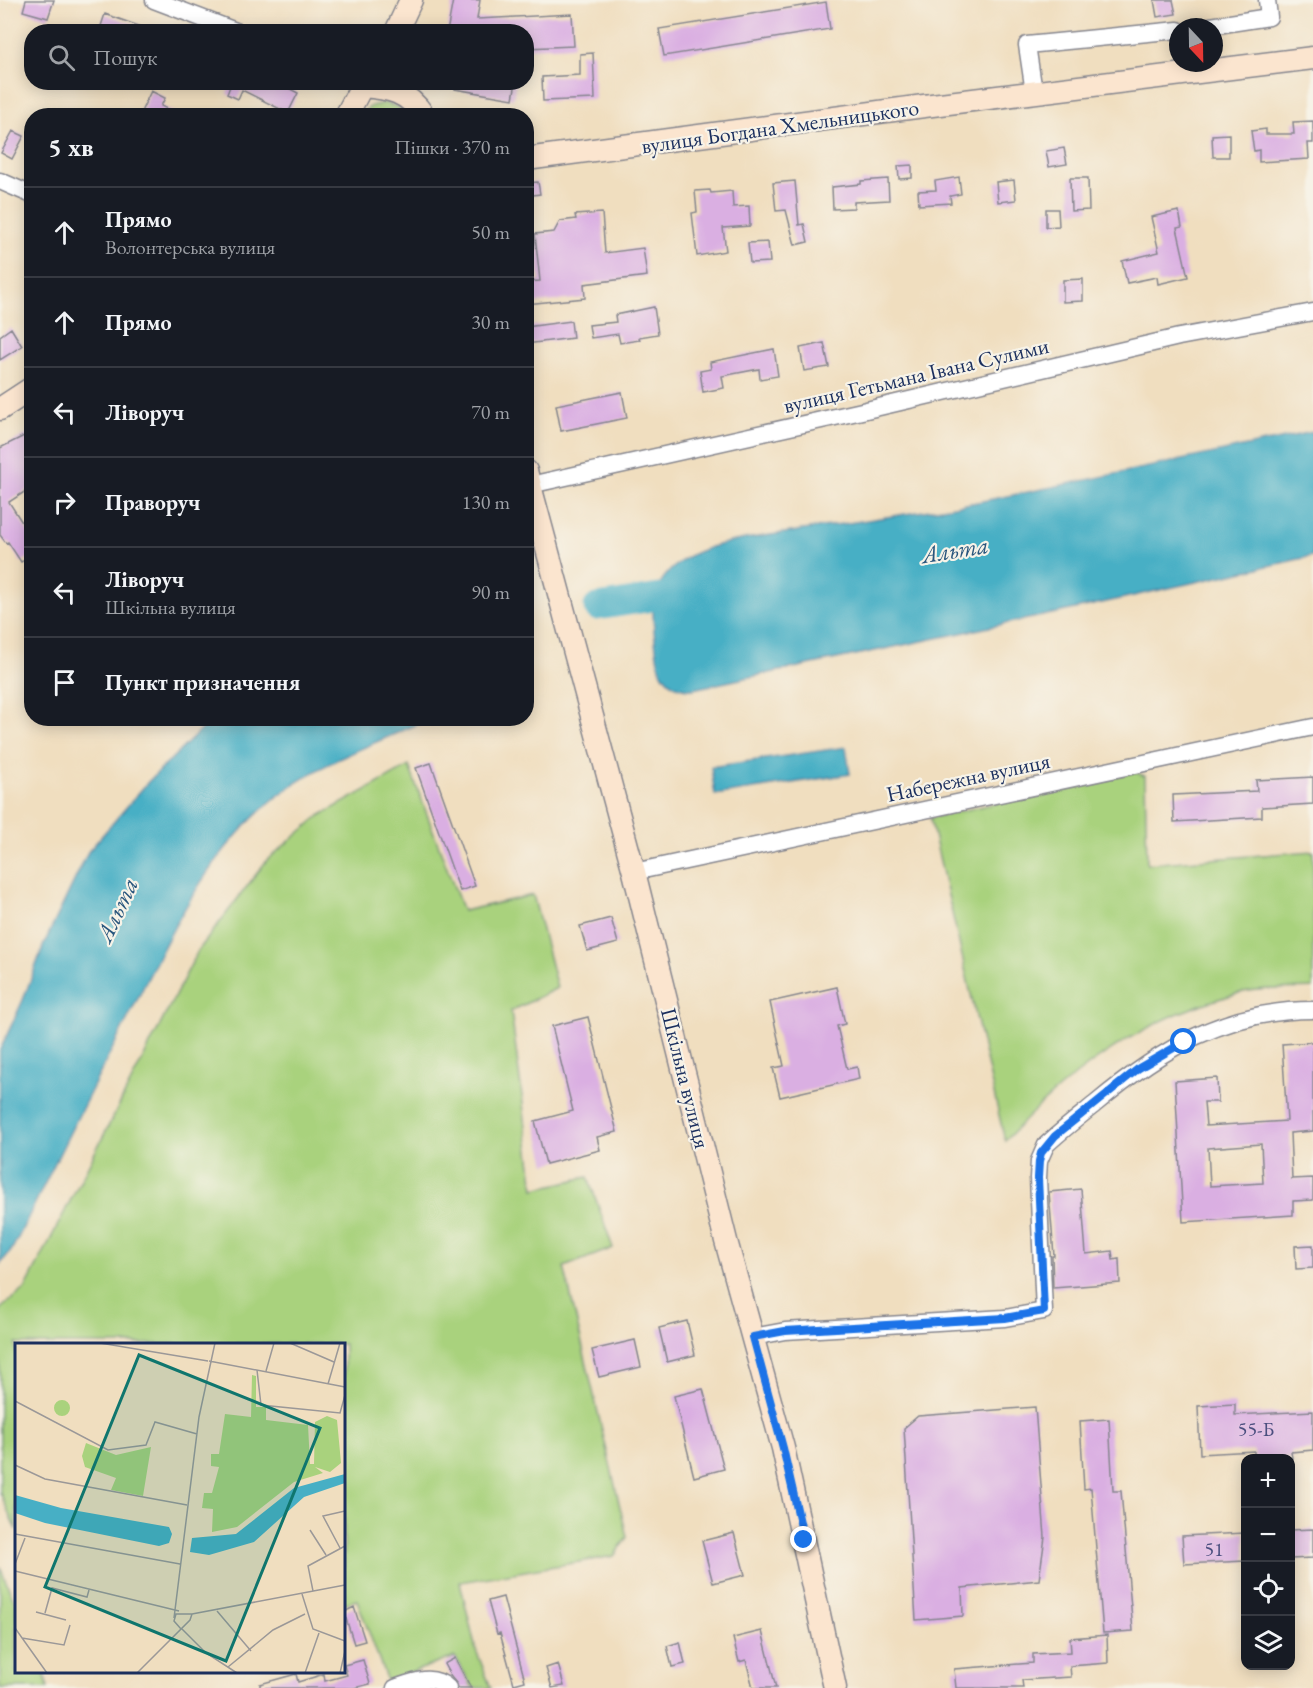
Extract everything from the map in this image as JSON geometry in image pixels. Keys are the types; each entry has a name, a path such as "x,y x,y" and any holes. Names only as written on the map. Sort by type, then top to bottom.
{"main road":[{"name":"вулиця Богдана Хмельницького","path":"534,158 1313,58"},
{"path":"350,108 358,90"},
{"path":"392,90 406,96 417,108"},
{"path":"418,90 422,108"},
{"path":"0,409 24,393"},
{"name":"Шкільна вулиця","path":"534,500 634,873 726,1241 787,1466 835,1688"}],"street":[{"path":"154,0 217,24"},
{"path":"1223,21 1268,8"},
{"path":"1034,92 1027,45 1169,31"},
{"path":"0,181 24,192"},
{"name":"вулиця Гетьмана Івана Сулими","path":"534,477 874,409 1179,337 1313,312"},
{"name":"Набережна вулиця","path":"634,873 1313,728"},
{"path":"753,1337 785,1331 1005,1318 1044,1311 1039,1161 1046,1145 1139,1068 1162,1053 1205,1032 1244,1019 1267,1014 1313,1010"},
{"path":"395,1688 427,1679 438,1681 448,1688"}],"green space":[{"path":"384,103 398,108 369,108"},
{"path":"409,766 463,911 533,895 557,988 511,1011 534,1189 588,1177 613,1248 564,1267 627,1537 614,1556 460,1582 476,1650 491,1688 473,1688 455,1657 387,1681 357,1600 345,1604 345,1343 15,1343 15,1528 0,1492 0,1309 25,1289 198,951 267,860 319,816"},
{"path":"1134,772 1145,776 1147,864 1313,851 1313,988 1242,992 1191,1008 1161,1021 1132,1037 1077,1074 1051,1095 1005,1141 930,818"},
{"path":"0,1567 15,1603 15,1673 44,1673 48,1688 0,1688"}],"water":[{"path":"1313,432 1313,556 1066,611 693,689 682,688 672,683 661,671 653,619 656,592 671,569 705,549 752,538 972,503"},
{"path":"205,726 413,726 317,770 283,792 256,815 210,869 172,931 19,1236 11,1251 0,1264 0,1050 23,1000 44,944 88,852 148,782"},
{"path":"846,747 850,774 715,795 711,767"}],"building":[{"path":"26,0 54,0 48,18 23,11"},
{"path":"453,0 480,0 477,19 572,14 574,46 534,48 534,24 448,24"},
{"path":"1154,0 1173,0 1176,14 1157,17"},
{"path":"826,2 830,29 664,56 659,29"},
{"path":"105,14 133,24 102,24"},
{"path":"593,53 595,99 543,101 542,77 580,75 580,54"},
{"path":"229,90 242,90 238,99 227,94"},
{"path":"242,90 292,90 298,93 290,108 278,108"},
{"path":"461,90 515,90 513,99"},
{"path":"151,91 165,98 161,106 165,108 143,108"},
{"path":"1313,121 1313,143 1308,143 1309,159 1259,162 1259,150 1254,151 1251,131 1266,129 1266,134 1294,134 1293,122"},
{"path":"13,131 24,136 12,159 1,153"},
{"path":"1229,134 1229,157 1213,157 1212,135"},
{"path":"1064,148 1067,164 1049,167 1046,151"},
{"path":"912,165 912,178 899,179 898,166"},
{"path":"959,177 961,194 950,196 951,203 919,205 918,191 936,190 935,181"},
{"path":"1070,178 1088,178 1089,210 1071,211"},
{"path":"888,179 889,200 854,202 854,208 833,209 832,187 861,184 861,181"},
{"path":"1014,180 1016,200 998,202 996,182"},
{"path":"795,181 799,225 804,224 808,242 795,245 786,210 776,211 773,183"},
{"path":"534,182 538,182 540,194 534,195"},
{"path":"710,190 711,193 732,191 733,207 749,206 750,226 723,228 726,251 697,256 692,213 697,212 695,191"},
{"path":"1046,209 1058,209 1059,226 1046,227"},
{"path":"1179,211 1182,227 1177,228 1188,277 1158,284 1157,277 1127,283 1122,261 1159,252 1151,217"},
{"path":"602,213 605,253 643,248 647,276 584,284 585,298 534,303 534,281 540,281 535,234 554,232 560,221 576,219 575,215"},
{"path":"768,242 770,262 750,263 748,243"},
{"path":"1083,279 1083,301 1063,302 1063,280"},
{"path":"654,307 658,334 620,343 618,334 591,338 589,325 616,322 615,315"},
{"path":"571,321 573,338 534,343 534,326"},
{"path":"11,328 22,346 0,360 0,336"},
{"path":"824,343 829,367 804,371 800,348"},
{"path":"774,349 778,376 760,379 759,369 722,376 724,388 703,392 700,371 711,369 710,362"},
{"path":"622,392 627,418 561,431 556,405"},
{"path":"24,436 24,492 9,502 24,525 24,560 21,562 8,542 6,543 0,535 0,448"},
{"path":"431,763 475,886 460,891 416,768"},
{"path":"1313,777 1313,804 1262,807 1262,817 1174,822 1173,795 1257,791 1256,780"},
{"path":"611,918 618,943 587,951 580,926"},
{"path":"837,987 845,1024 837,1026 847,1069 857,1067 859,1079 780,1097 773,1068 784,1066 770,1002"},
{"path":"588,1017 617,1132 597,1137 600,1150 546,1164 535,1121 573,1111 552,1026"},
{"path":"1313,1042 1313,1131 1290,1133 1292,1179 1313,1178 1313,1200 1293,1201 1293,1215 1183,1222 1175,1081 1217,1078 1218,1102 1204,1102 1206,1126 1287,1121 1282,1044","holes":["1261,1144 1263,1183 1210,1186 1208,1148"]},
{"path":"1081,1189 1086,1254 1112,1251 1113,1260 1119,1259 1120,1283 1053,1288 1052,1256 1054,1256 1049,1192"},
{"path":"1313,1245 1313,1268 1296,1269 1295,1246"},
{"path":"687,1321 695,1355 667,1362 659,1328"},
{"path":"635,1340 641,1367 599,1377 592,1350"},
{"path":"703,1389 724,1469 694,1477 674,1396"},
{"path":"1235,1404 1235,1415 1313,1411 1313,1450 1291,1452 1291,1454 1254,1454 1254,1451 1200,1454 1198,1406"},
{"path":"1035,1407 1045,1537 1039,1580 962,1588 963,1616 916,1620 904,1428 918,1416"},
{"path":"1109,1419 1113,1491 1121,1491 1133,1631 1103,1633 1091,1488 1084,1489 1080,1421"},
{"path":"1313,1529 1313,1558 1295,1559 1295,1530"},
{"path":"734,1533 745,1575 713,1583 702,1541"},
{"path":"1241,1533 1241,1561 1184,1564 1182,1536"},
{"path":"503,1597 525,1681 514,1684 500,1633 497,1634 488,1601"},
{"path":"354,1607 365,1641 354,1644 345,1612"},
{"path":"762,1631 776,1688 753,1688 746,1660 739,1662 733,1638"},
{"path":"1107,1635 1108,1663 1070,1666 1071,1677 1022,1680 1023,1688 956,1688 954,1669 1033,1663 1033,1654 1071,1652 1070,1638"},
{"path":"680,1642 685,1664 672,1667 667,1646"},
{"path":"455,1658 471,1688 458,1688 444,1664"},
{"path":"363,1660 370,1684 354,1688 260,1688 260,1684 296,1674 298,1682 324,1674 325,1681 347,1675 345,1665"},
{"path":"558,1664 564,1686 552,1688 546,1668"}],"waterway":[{"name":"Альта","path":"597,607 690,592"}],"route":[{"path":"804,1540 783,1448 753,1337 785,1331 1005,1318 1044,1311 1038,1178 1041,1153 1055,1136 1139,1068 1184,1042"}]}
